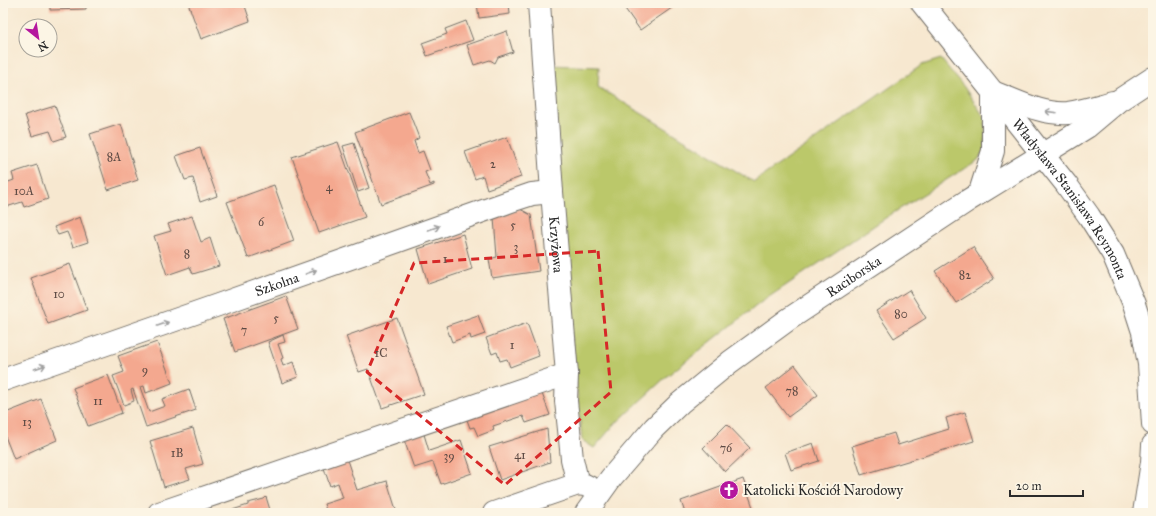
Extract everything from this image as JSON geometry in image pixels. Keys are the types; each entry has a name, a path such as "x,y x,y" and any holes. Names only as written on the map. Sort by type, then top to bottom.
{"street":[{"name":"Krzyżowa","path":"539,3 552,192 567,374 566,401 572,459 578,484"},
{"name":"Władysława Stanisława Reymonta","path":"922,3 1042,154 1089,216 1112,254 1123,276 1143,332 1149,364 1153,424"},
{"name":"Raciborska","path":"586,513 600,493 654,428 680,403 730,362 800,311 980,192 1087,127 1118,101 1153,78"},
{"path":"980,192 993,151 993,92 1042,111 1056,113 1070,113 1118,101"},
{"name":"Szkolna","path":"3,380 514,200 532,194 552,192"},
{"path":"159,513 567,374"},
{"path":"1144,513 1153,456"},
{"path":"494,513 578,484 585,485 600,493"}],"highlighted area":[{"path":"598,251 611,392 505,485 367,372 414,263"}],"green space":[{"path":"941,59 964,87 985,118 985,148 978,160 887,217 760,303 667,376 614,425 594,448 582,440 559,217 550,65 599,67 598,87 754,182 922,65"}],"building":[{"path":"50,3 86,3 86,9 50,10"},
{"path":"188,3 244,3 250,21 201,39"},
{"path":"477,3 509,3 510,14 479,18"},
{"path":"621,3 679,3 640,30"},
{"path":"466,21 473,40 427,56 422,43 447,34 445,29"},
{"path":"507,31 513,52 498,57 495,63 490,60 474,65 467,45"},
{"path":"55,106 66,137 54,141 50,131 32,136 25,115"},
{"path":"409,112 419,138 414,141 418,153 423,151 430,170 425,172 430,185 434,183 434,185 381,204 355,132"},
{"path":"121,124 138,180 108,190 90,134"},
{"path":"507,137 521,177 487,189 483,176 475,179 465,152"},
{"path":"338,142 365,217 319,233 292,157"},
{"path":"354,143 369,188 358,192 343,146"},
{"path":"200,148 217,196 200,202 193,178 185,180 176,156"},
{"path":"37,165 48,199 24,207 22,202 3,208 3,184 14,180 12,173"},
{"path":"274,185 294,241 248,258 227,202"},
{"path":"520,209 531,215 539,271 492,278 489,259 497,257 494,218"},
{"path":"192,216 201,242 210,238 219,266 193,274 190,267 167,275 154,236 171,231 168,224"},
{"path":"80,217 88,242 73,247 67,232 58,235 54,227"},
{"path":"463,234 472,269 428,284 418,249"},
{"path":"973,247 994,279 956,303 935,271"},
{"path":"70,264 87,310 48,324 31,278"},
{"path":"909,290 926,318 894,338 876,311"},
{"path":"286,296 298,329 235,352 223,319"},
{"path":"478,315 485,334 471,339 470,335 452,342 446,326"},
{"path":"397,318 424,394 382,408 368,369 359,372 346,336"},
{"path":"527,323 539,356 510,367 507,359 500,361 497,352 492,354 486,338"},
{"path":"283,335 285,342 278,344 283,358 281,359 283,366 293,362 298,377 282,383 268,342"},
{"path":"157,342 172,383 146,393 144,386 140,387 149,412 165,406 162,399 189,389 196,410 146,427 133,389 131,390 134,401 124,405 113,376 124,372 118,356"},
{"path":"795,365 818,395 788,417 766,388"},
{"path":"108,375 122,413 88,426 73,388"},
{"path":"541,391 550,415 526,423 523,416 493,426 494,430 478,436 474,427 470,428 466,417"},
{"path":"41,399 57,440 14,459 3,431 3,414"},
{"path":"965,412 974,441 861,475 852,446 894,433 898,445 949,429 946,418"},
{"path":"727,424 750,448 725,472 703,448"},
{"path":"193,428 203,464 186,469 190,479 164,487 150,441"},
{"path":"547,429 550,462 500,480 489,447"},
{"path":"423,431 429,451 461,440 472,473 441,484 433,462 414,468 403,437"},
{"path":"813,443 819,461 791,470 785,453"},
{"path":"346,457 357,490 387,481 397,513 327,513 324,504 343,498 338,483 330,486 323,465"},
{"name":"Katolicki Kościół Narodowy","path":"743,479 755,513 729,513 728,510 720,513 685,513 681,501"},
{"path":"266,497 271,513 223,513 248,505 248,503 264,499"}],"place":[{"name":"Katolicki Kościół Narodowy","path":"729,490"}]}
